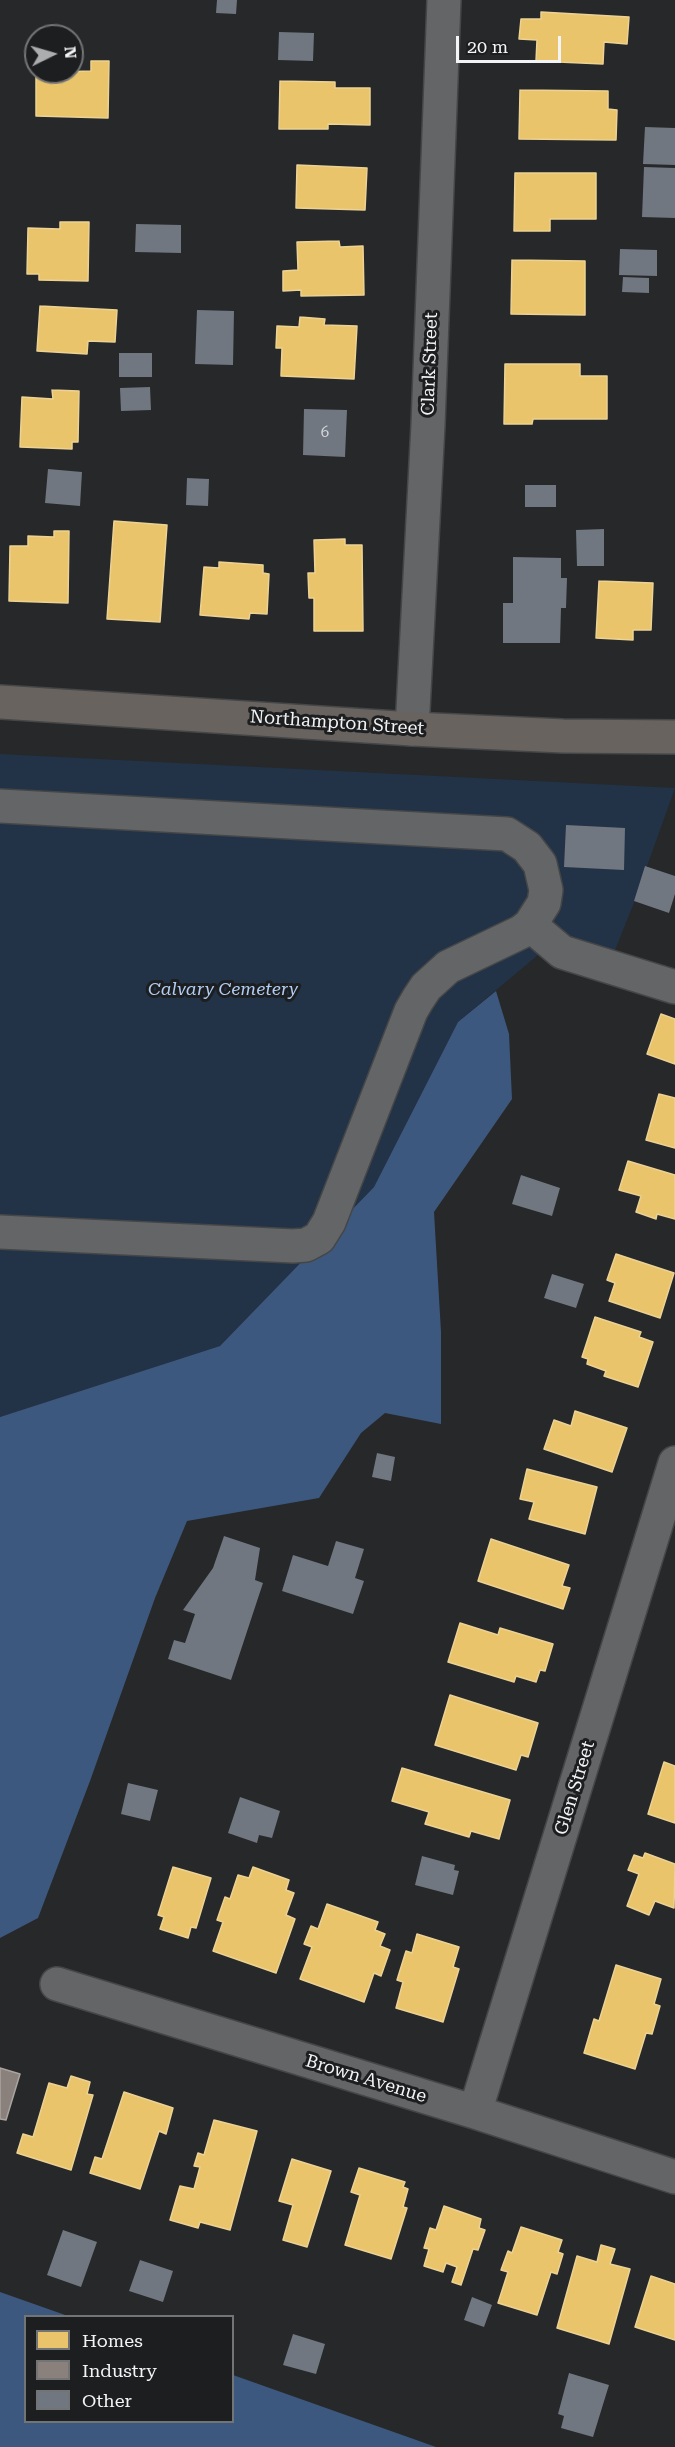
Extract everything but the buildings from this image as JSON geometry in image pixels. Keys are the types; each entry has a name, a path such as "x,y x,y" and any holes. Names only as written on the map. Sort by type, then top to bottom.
{"main road":[{"name":"Northampton Street","path":"0,702 412,729 563,736 675,737"}],"street":[{"name":"Clark Street","path":"412,729 428,425 444,0"},
{"path":"0,806 507,834 526,847 540,864 544,876 544,903 530,925 521,932 448,967 426,987 418,999 411,1011 329,1222 319,1238 306,1245 293,1246 0,1232"},
{"path":"530,925 562,952 675,987"},
{"name":"Glen Street","path":"476,2112 675,1463"},
{"name":"Brown Avenue","path":"57,1984 476,2112 675,2177"}],"green space":[{"name":"Calvary Cemetery","path":"0,754 675,788 635,900 605,975 538,955 458,1022 374,1187 220,1346 0,1417"}],"shaded area":[{"path":"496,991 509,1034 512,1099 434,1212 441,1332 441,1424 385,1413 361,1433 319,1498 187,1521 155,1598 38,1918 0,1938 0,1417 220,1346 374,1187 458,1022"},
{"path":"0,2292 65,2315 24,2315 24,2423 234,2423 234,2375 436,2447 0,2447"}]}
